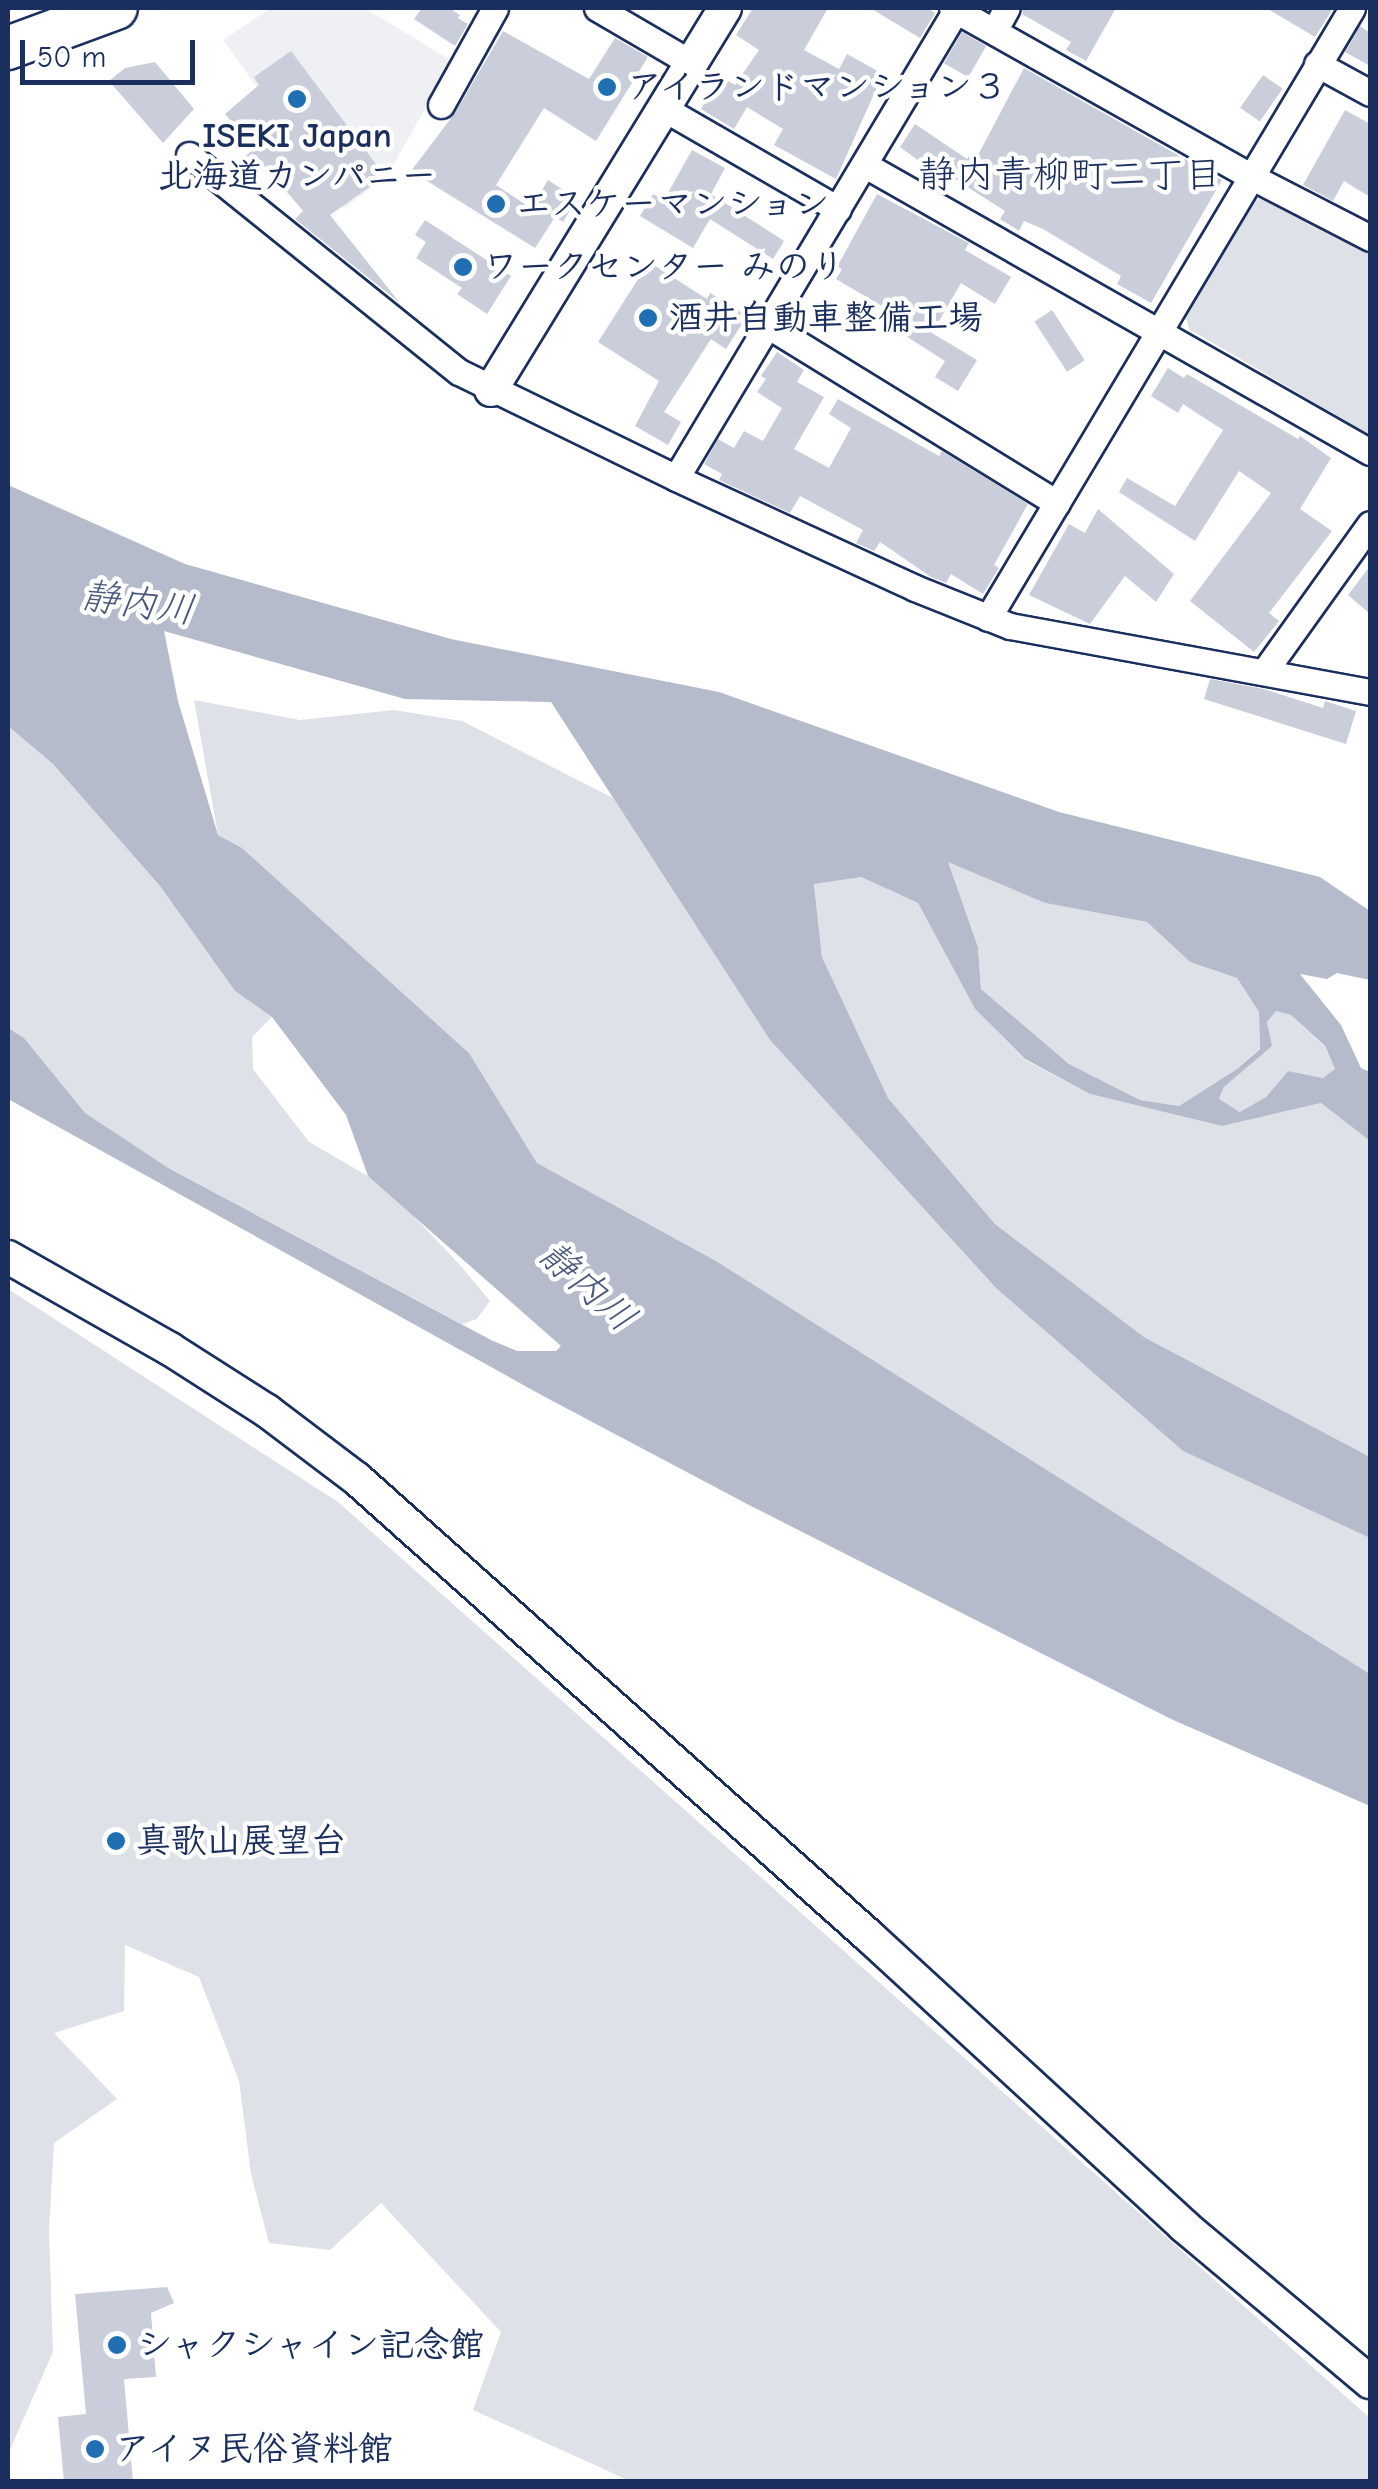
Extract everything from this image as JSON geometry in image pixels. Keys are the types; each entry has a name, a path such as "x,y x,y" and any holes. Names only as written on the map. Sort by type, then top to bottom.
{"highway":[{"path":"8,48 116,8"}],"street":[{"path":"441,105 494,8"},
{"path":"597,8 691,63"},
{"path":"491,390 725,8"},
{"path":"994,31 1007,8"},
{"path":"988,618 1352,8"},
{"path":"676,478 954,9 1250,176 1370,238"},
{"path":"1317,64 1370,93"},
{"path":"663,108 838,209"},
{"path":"189,156 459,372 676,478 1010,626 1370,692"},
{"path":"865,165 1370,452"},
{"path":"769,326 1057,503"},
{"path":"1264,672 1370,524"},
{"path":"8,1257 186,1359 267,1411 357,1479 870,1937 1184,2226 1370,2382"}],"shaded area":[{"path":"271,8 368,10 452,61 387,176 344,208 223,40"},
{"path":"1265,197 1370,253 1370,435 1189,329 1185,315 1253,201"},
{"path":"194,700 300,720 394,710 462,721 613,798 770,1040 996,1288 1183,1451 1370,1538 1370,1674 716,1261 537,1163 469,1053 242,848 218,835"},
{"path":"8,726 53,764 160,886 235,991 272,1017 252,1037 253,1069 309,1142 368,1176 406,1208 459,1264 490,1301 477,1319 462,1324 170,1169 84,1113 24,1038 8,1028"},
{"path":"947,861 1045,903 1147,922 1190,962 1237,978 1259,1012 1260,1048 1237,1069 1179,1106 1140,1100 1069,1064 981,989 978,946"},
{"path":"861,877 918,903 975,1009 1025,1060 1090,1094 1222,1126 1321,1103 1370,1141 1370,1457 1144,1337 995,1224 888,1098 822,957 814,883"},
{"path":"1276,1010 1291,1015 1325,1047 1335,1069 1324,1078 1288,1071 1266,1097 1241,1112 1219,1100 1224,1087 1271,1046 1267,1021"},
{"path":"8,1289 338,1502 1370,2418 1370,2481 630,2481 473,2410 501,2332 381,2203 330,2250 269,2243 251,2174 239,2081 199,1977 125,1945 124,2011 54,2033 117,2099 54,2143 49,2230 53,2352 8,2454"}],"water":[{"name":"静内川","path":"8,485 185,564 451,639 719,692 1059,812 1320,877 1370,911 1370,980 1337,973 1327,979 1300,974 1341,1025 1361,1068 1370,1072 1370,1141 1321,1103 1222,1126 1090,1094 1025,1059 975,1009 918,903 861,877 814,884 822,957 888,1098 995,1224 1144,1337 1370,1457 1370,1538 1183,1451 996,1288 770,1040 551,702 405,699 164,631 178,701 218,835 242,848 469,1053 537,1163 716,1261 1370,1674 1370,1806 1171,1719 749,1505 545,1397 8,1099 8,1028 24,1038 85,1113 170,1169 493,1341 517,1351 556,1351 561,1346 368,1176 346,1115 272,1017 235,991 160,886 53,764 8,726","holes":["948,862 1045,903 1147,922 1190,962 1237,978 1259,1012 1260,1049 1237,1069 1179,1106 1140,1100 1069,1064 981,989 978,947","1276,1011 1291,1015 1325,1046 1335,1069 1323,1078 1288,1071 1266,1097 1240,1112 1219,1099 1224,1087 1272,1046 1267,1022"]}],"building":[{"path":"422,8 449,8 468,24 455,46 414,19"},
{"path":"753,8 828,8 804,50 839,69 847,54 883,74 836,179 774,145 783,129 747,107 734,129 701,109 720,76 735,85 759,50 736,35"},
{"path":"870,8 927,8 935,13 920,38"},
{"path":"1023,8 1116,8 1086,61 1066,50 1071,42 1022,14"},
{"path":"1266,8 1328,8 1332,10 1315,37"},
{"path":"1360,26 1370,33 1370,66 1345,52"},
{"path":"503,31 589,79 615,38 648,57 596,141 544,108 496,185 531,208 548,180 577,199 563,222 555,217 535,248 411,171 455,113"},
{"path":"962,32 986,46 968,77 944,63"},
{"path":"291,51 385,176 330,215 400,303 295,219 303,211 265,166 249,182 233,169 254,148 225,114 259,85 254,77"},
{"path":"155,62 194,109 163,143 109,81 125,68"},
{"path":"1024,68 1222,180 1151,303 1117,284 1121,276 1043,229 1024,221 1019,231 1000,219 1005,211 947,174 944,179 900,147 915,124 967,159 971,153 977,157"},
{"path":"1263,75 1283,89 1260,122 1240,108"},
{"path":"1345,110 1370,124 1370,197 1344,181 1333,201 1303,185"},
{"path":"692,150 725,168 711,194 784,241 773,259 710,219 693,248 640,216 653,194 664,200"},
{"path":"877,194 969,243 965,250 1011,277 995,304 961,283 932,333 977,360 958,391 935,377 945,361 890,326 897,315 836,279 842,269 837,267"},
{"name":"ワークセンター みのり","path":"425,220 511,276 487,314 457,294 462,288 416,258 426,242 415,235"},
{"name":"酒井自動車整備工場","path":"649,262 707,299 710,293 747,316 726,349 711,339 664,412 681,422 668,445 635,426 659,381 598,342"},
{"path":"1052,310 1085,360 1067,372 1034,321"},
{"path":"777,352 804,370 797,382 824,397 794,449 829,468 851,428 829,414 838,399 939,456 942,451 1028,504 994,565 999,568 983,594 951,574 946,583 931,577 880,542 874,551 856,543 863,530 800,496 790,513 719,480 722,474 704,464 718,439 734,448 744,431 763,441 782,408 757,392 766,379 761,376"},
{"path":"1168,368 1184,378 1187,374 1298,439 1300,436 1331,458 1300,509 1332,531 1269,613 1279,621 1254,652 1190,601 1271,493 1239,471 1195,541 1119,492 1127,478 1175,506 1223,430 1183,404 1178,413 1151,396"},
{"path":"1098,509 1174,574 1156,602 1125,576 1090,624 1029,595 1069,524 1085,533"},
{"path":"1370,566 1370,614 1348,595"},
{"path":"1210,679 1264,689 1323,708 1325,701 1356,711 1346,744 1204,699"},
{"path":"167,2287 174,2303 151,2313 156,2377 124,2379 133,2482 64,2482 58,2417 86,2414 75,2294"}],"place":[{"name":"アイランドマンション３","path":"607,87"},
{"name":"ISEKI Japan 北海道カンパニー","path":"297,99"},
{"name":"エスケーマンション","path":"496,204"},
{"name":"ワークセンター みのり","path":"463,267"},
{"name":"酒井自動車整備工場","path":"648,318"},
{"name":"真歌山展望台","path":"116,1841"},
{"name":"シャクシャイン記念館","path":"117,2345"},
{"name":"アイヌ民俗資料館","path":"95,2449"}],"district":[{"name":"静内青柳町二丁目","path":"1070,176"}]}
